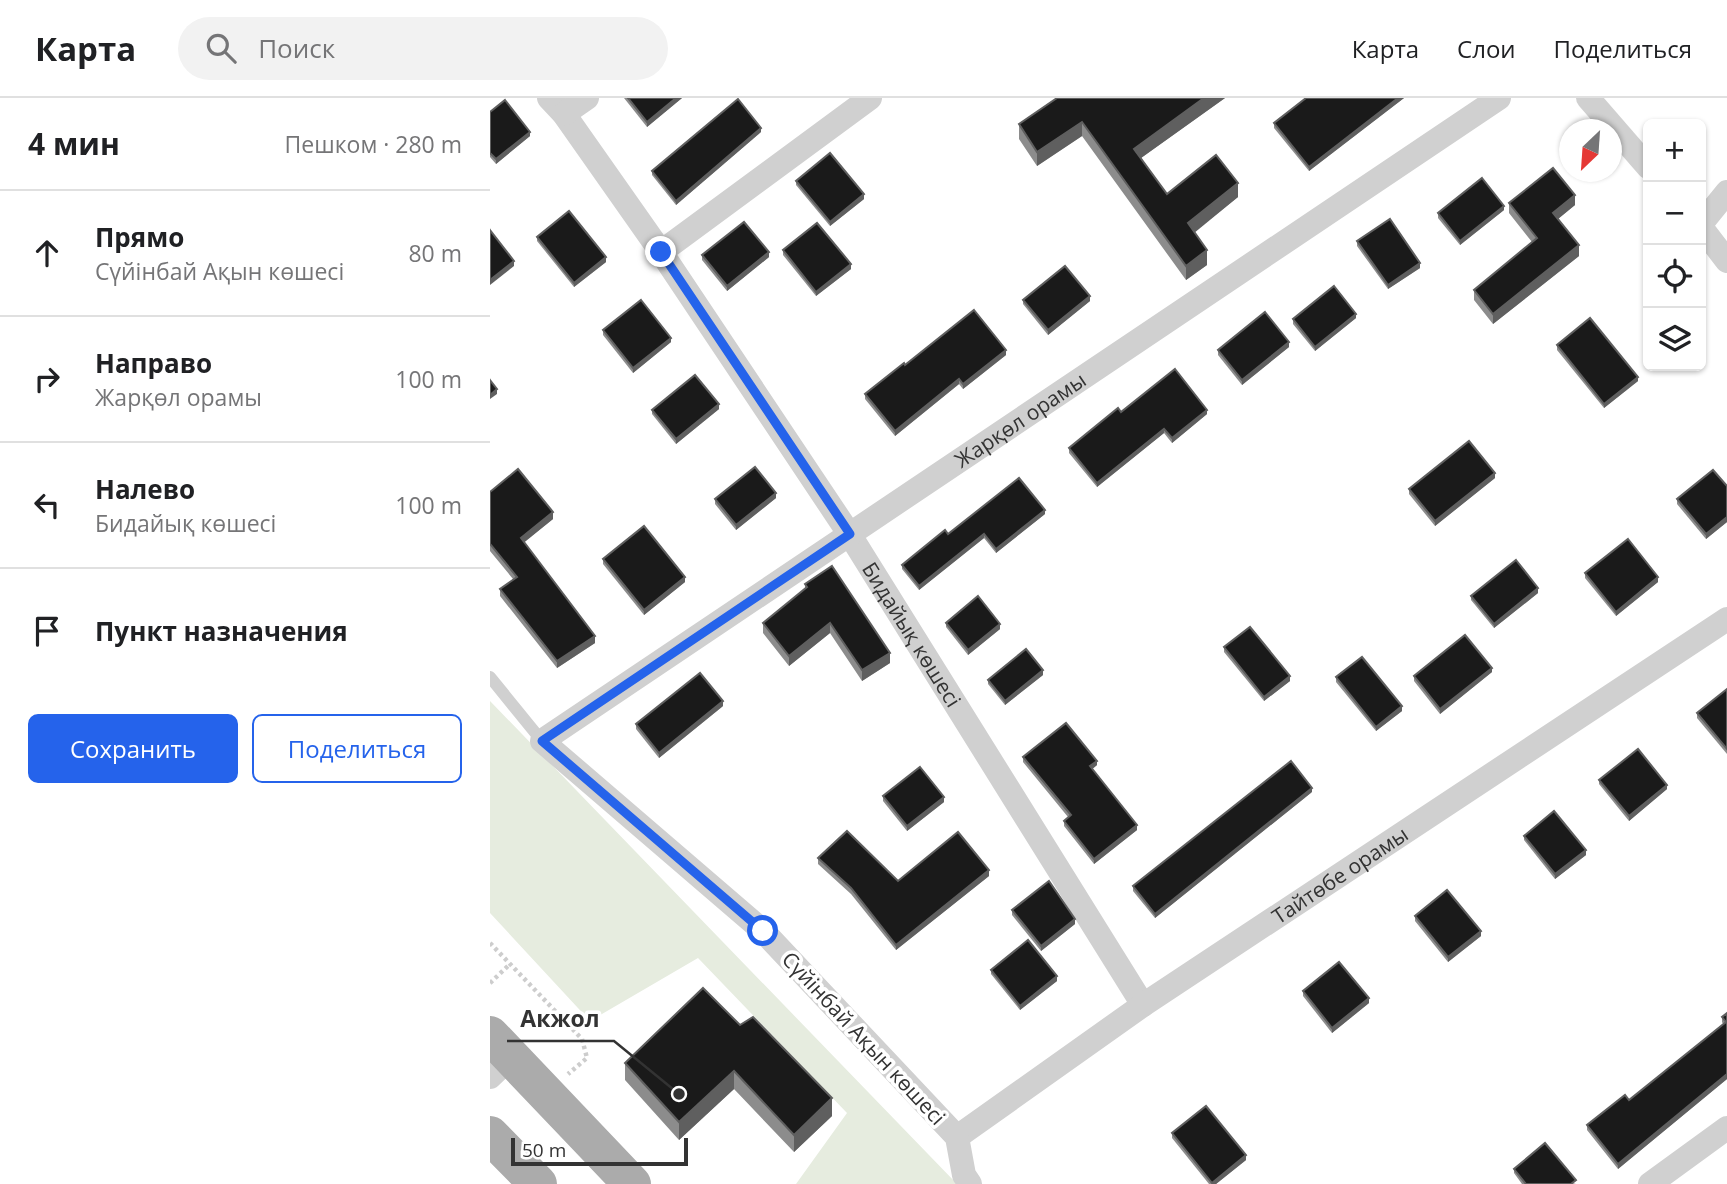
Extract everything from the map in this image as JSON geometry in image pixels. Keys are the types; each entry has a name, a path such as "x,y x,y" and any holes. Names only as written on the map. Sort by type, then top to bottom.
{"main road":[{"path":"497,1056 544,1091 632,1184"},
{"path":"490,1135 538,1184"}],"street":[{"path":"557,106 587,98"},
{"path":"661,252 870,98"},
{"name":"Жарқөл орамы","path":"542,741 1499,98"},
{"path":"1588,98 1643,161"},
{"name":"Бидайық көшесі","path":"557,106 661,252 850,534 1143,1004"},
{"path":"1706,219 1727,192"},
{"path":"1706,232 1727,261"},
{"name":"Тайтөбе орамы","path":"957,1137 1143,1004 1727,619"},
{"name":"Сүйінбай Ақын көшесі","path":"542,741 763,931 957,1137 964,1175 970,1184"},
{"path":"1650,1184 1727,1128"}],"lane":[{"path":"490,677 542,741"}],"path":[{"path":"490,943 582,1040 587,1058 544,1091"},
{"path":"490,983 510,964"}],"shaded area":[{"path":"490,701 957,1184 796,1184 847,1113 698,958 590,1021 490,913"}],"building":[{"path":"628,98 676,98 647,122"},
{"path":"1057,98 1204,98 1134,149 1167,194 1216,155 1238,183 1188,223 1207,250 1186,266 1082,122 1037,152 1019,124"},
{"path":"1306,98 1398,98 1309,167 1274,123"},
{"path":"738,99 761,128 676,201 652,171"},
{"path":"505,100 530,132 496,159 490,153 490,112"},
{"path":"830,153 864,194 830,222 796,181"},
{"path":"1553,168 1559,175 1559,182 1564,182 1575,195 1553,213 1579,245 1493,314 1474,290 1537,238 1509,203"},
{"path":"1482,178 1504,206 1460,241 1438,213"},
{"path":"569,211 606,257 574,283 537,237"},
{"path":"1390,219 1420,263 1388,285 1357,241"},
{"path":"744,222 769,252 727,286 702,255"},
{"path":"817,223 851,264 816,292 783,250"},
{"path":"490,230 514,261 490,280"},
{"path":"1065,266 1090,296 1048,330 1023,300"},
{"path":"1334,286 1356,314 1315,347 1293,319"},
{"path":"641,300 671,338 633,368 603,330"},
{"path":"974,310 1006,350 963,384 959,379 895,431 865,394"},
{"path":"1265,312 1289,342 1242,380 1218,350"},
{"path":"1590,318 1638,377 1604,404 1557,345"},
{"path":"1175,369 1207,410 1172,438 1164,429 1097,483 1069,448 1118,408 1121,412"},
{"path":"695,375 719,404 676,439 652,410"},
{"path":"490,380 497,389 490,395"},
{"path":"1469,441 1495,473 1435,521 1409,489"},
{"path":"755,467 776,493 736,525 715,499"},
{"path":"518,469 553,512 521,538 595,636 557,661 500,589 517,577 490,544 490,492"},
{"path":"1713,470 1727,486 1727,517 1706,534 1677,499"},
{"path":"1019,478 1045,510 996,549 984,534 919,586 902,565 945,530 948,534"},
{"path":"644,526 685,577 644,610 603,559"},
{"path":"1628,539 1658,577 1616,612 1585,573"},
{"path":"1516,560 1538,588 1494,624 1471,596"},
{"path":"832,566 890,653 862,670 830,623 789,656 763,623 807,587 805,584"},
{"path":"978,596 1000,624 968,650 946,623"},
{"path":"1250,627 1290,676 1264,697 1224,647"},
{"path":"1465,635 1492,668 1440,709 1414,676"},
{"path":"1026,649 1043,670 1005,701 988,680"},
{"path":"1362,657 1402,706 1376,727 1336,677"},
{"path":"700,673 723,701 659,753 636,724"},
{"path":"1727,689 1727,749 1697,713"},
{"path":"1066,723 1097,761 1090,766 1137,825 1094,859 1064,821 1071,815 1023,757"},
{"path":"1638,749 1667,785 1629,816 1599,780"},
{"path":"1291,761 1312,788 1155,914 1133,886"},
{"path":"920,767 944,797 907,826 883,796"},
{"path":"1554,811 1586,850 1555,874 1524,836"},
{"path":"847,831 898,881 958,832 989,870 896,945 851,888 818,858"},
{"path":"1049,881 1075,919 1041,946 1012,910"},
{"path":"1447,890 1481,931 1448,957 1415,916"},
{"path":"1028,940 1057,976 1020,1006 991,970"},
{"path":"1339,962 1369,998 1332,1028 1303,991"},
{"path":"703,988 740,1025 753,1017 832,1098 794,1135 734,1071 679,1122 625,1063"},
{"path":"1727,1013 1727,1074 1618,1164 1587,1125 1625,1095 1629,1100 1726,1022 1722,1017"},
{"path":"1206,1106 1246,1155 1212,1183 1172,1133"},
{"path":"1545,1143 1576,1180 1571,1184 1526,1184 1514,1169"}],"place":[{"name":"Акжол","path":"679,1094"}],"route":[{"path":"661,252 850,534 542,741 763,931"}]}
